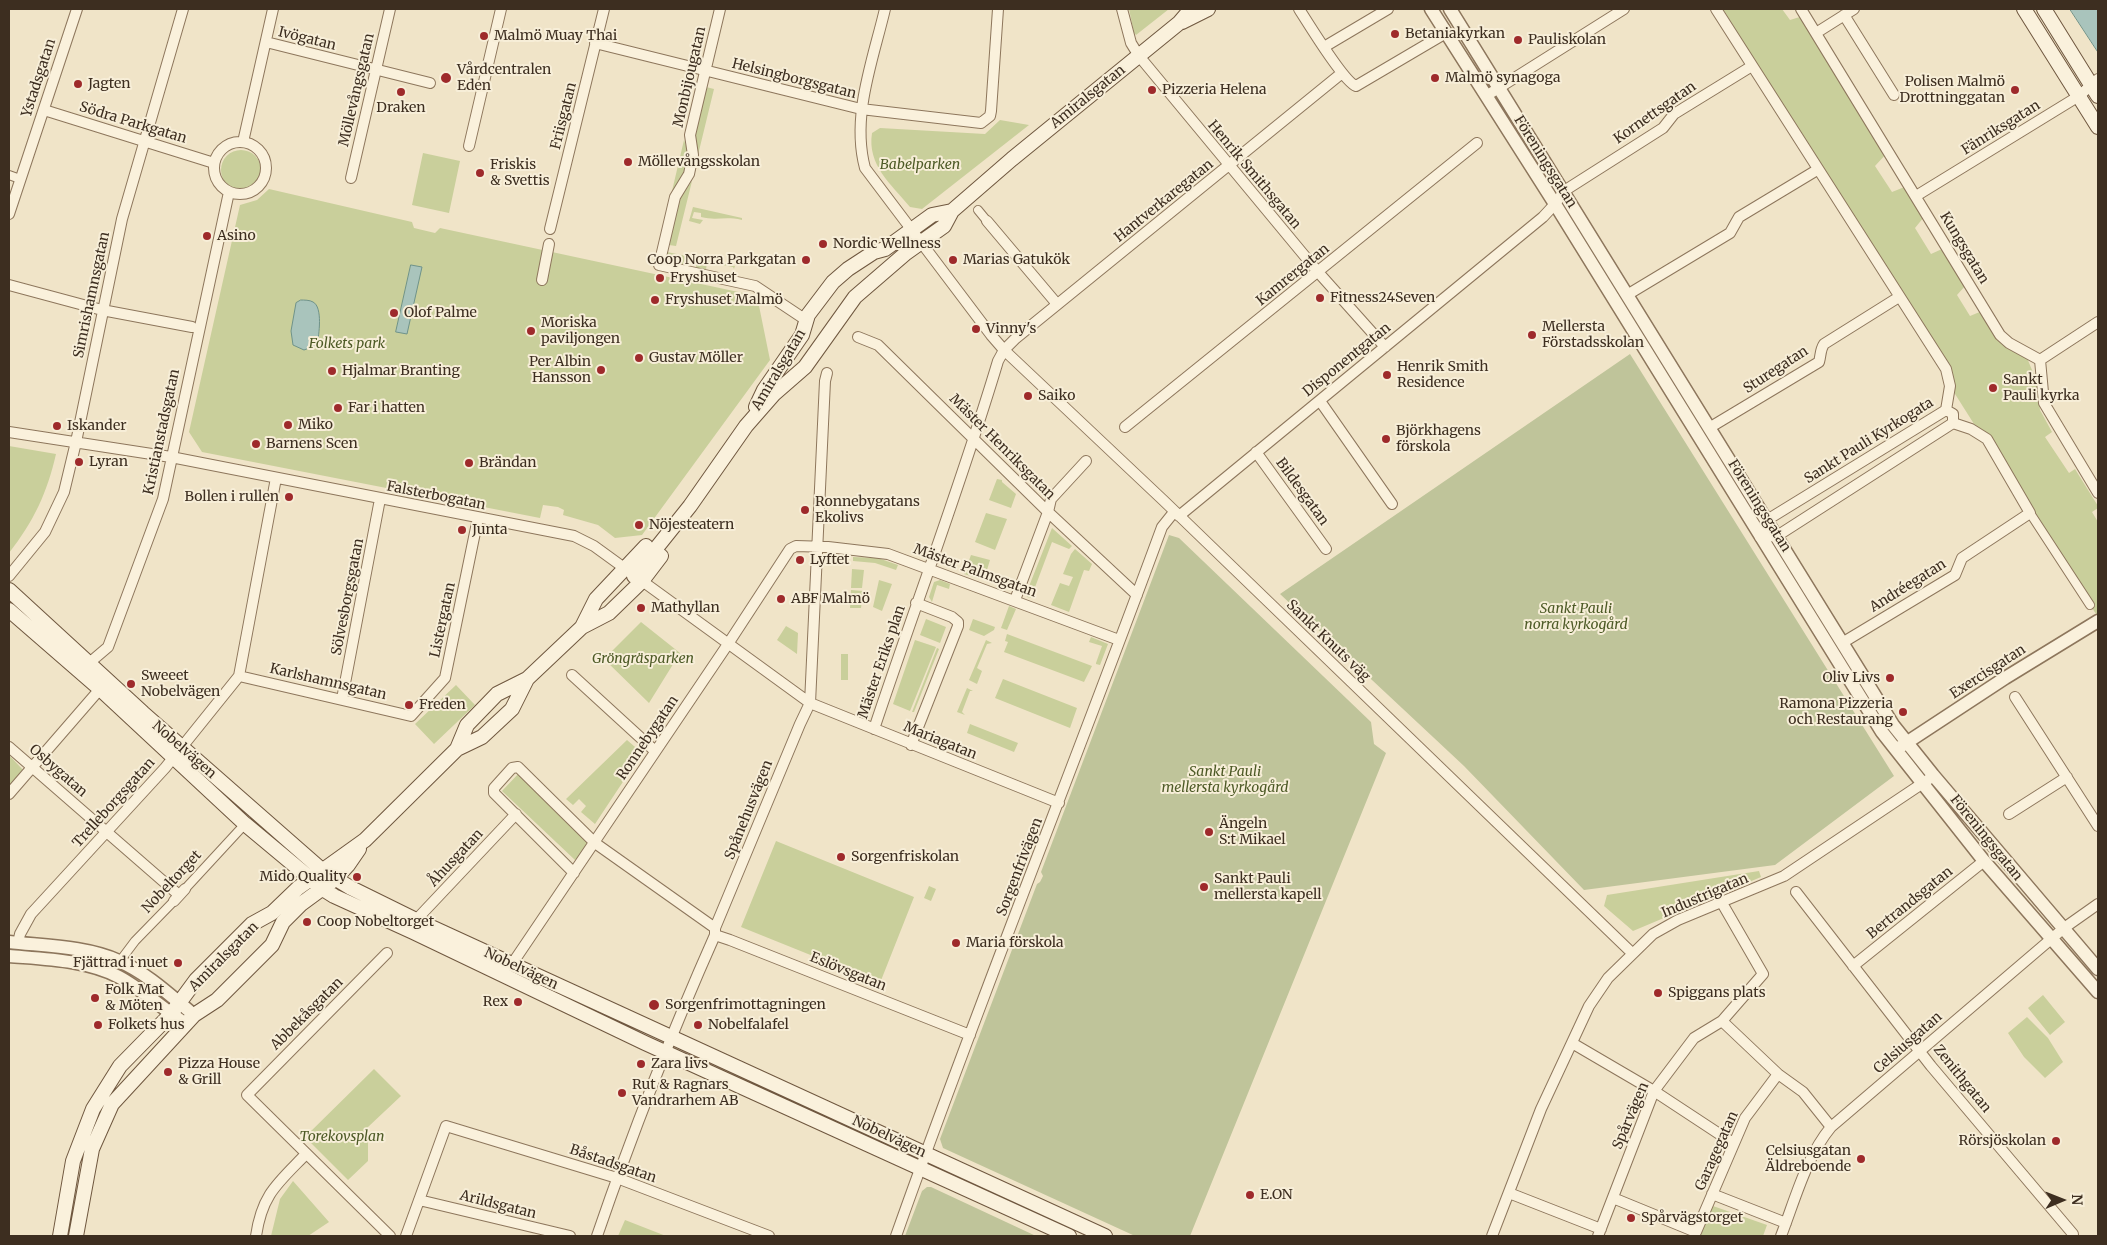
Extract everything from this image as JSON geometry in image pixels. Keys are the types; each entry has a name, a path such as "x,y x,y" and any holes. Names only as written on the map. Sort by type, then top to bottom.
{"main road":[{"name":"Amiralsgatan","path":"582,627 596,599 633,575 670,544 690,506 746,426 774,394 805,367 855,297 944,226 952,211 1012,159 1179,23 1191,9"},
{"name":"Amiralsgatan","path":"1179,23 1208,9"},
{"path":"2024,9 2098,127"},
{"path":"2044,9 2096,87"},
{"name":"Amiralsgatan","path":"746,426 764,390 802,335 806,320 819,300 848,269 874,252 885,250 932,215 952,211"},
{"name":"Amiralsgatan","path":"457,749 467,725 496,694 527,679 582,627 609,613 633,575 653,537 690,506"},
{"name":"Nobelvägen","path":"9,590 178,752 245,824 323,889 339,899 413,932 665,1052 1069,1236"},
{"name":"Nobelvägen","path":"9,612 100,689 335,879 416,920 1105,1236"},
{"name":"Amiralsgatan","path":"60,1236 73,1160 93,1109 120,1066 175,1008 196,980 252,924 272,913 298,888 364,840 457,749 482,738 512,709 527,679"},
{"name":"Amiralsgatan","path":"76,1236 92,1149 112,1104 190,1020 216,1000 272,945 283,922 301,904 335,879 348,865 364,840"}],"street":[{"name":"Ystadsgatan","path":"9,214 76,9"},
{"name":"Simrishamnsgatan","path":"9,576 45,532 64,492 122,219 183,9"},
{"path":"242,142 273,9"},
{"name":"Möllevångsgatan","path":"351,178 390,9"},
{"path":"469,146 501,9"},
{"name":"Friisgatan","path":"550,229 604,9"},
{"name":"Monbijougatan","path":"720,9 690,135 693,154 689,174 675,197 659,265 755,286 806,320"},
{"name":"Sankt Knuts väg","path":"885,9 861,110 861,148 865,168 1004,350 1632,953"},
{"name":"Helsingborgsgatan","path":"596,43 861,110 981,123 988,118 991,111 998,9"},
{"name":"Henrik Smithsgatan","path":"1122,9 1131,43 1139,56 1228,166 1318,272 1385,346"},
{"path":"1299,9 1342,73 1351,85 1356,86 1446,33"},
{"path":"1324,47 1388,9"},
{"name":"Föreningsgatan","path":"1431,9 1555,204 1882,732 1984,861 2098,992"},
{"name":"Föreningsgatan","path":"1450,9 1893,725 1933,775 2098,969"},
{"path":"1486,96 1624,9"},
{"path":"1716,9 1817,170 1946,369 1950,386 1946,410"},
{"name":"Kungsgatan","path":"1801,9 2000,335 2009,343 2040,360"},
{"path":"1816,33 1854,9"},
{"path":"1844,15 1894,95"},
{"name":"Ivögatan","path":"266,42 430,83"},
{"name":"Kornettsgatan","path":"1555,204 1564,191 1663,128 1674,114 1752,66"},
{"name":"Hantverkaregatan","path":"1004,350 1057,304 1342,73"},
{"name":"Fänriksgatan","path":"1916,196 2096,87"},
{"name":"Södra Parkgatan","path":"44,110 214,163"},
{"path":"236,142 242,142 254,146 262,155 265,161 265,173 260,184 252,191 240,194 229,192 217,180 214,163 224,147 236,142"},
{"name":"Kamrergatan","path":"1125,428 1477,143"},
{"path":"1628,295 1730,233 1739,217 1817,170"},
{"path":"9,175 20,179"},
{"name":"Kristianstadsgatan","path":"88,664 108,647 163,499 229,192"},
{"name":"Disponentgatan","path":"1176,514 1320,401 1539,220 1555,204"},
{"path":"978,210 1057,304"},
{"path":"542,280 549,244"},
{"path":"9,285 102,310 192,327"},
{"name":"Sturegatan","path":"1709,428 1819,362 1821,357 1820,350 1824,344 1899,297"},
{"path":"2098,322 2040,360 2044,403 2094,476 2098,493"},
{"name":"Mäster Henriksgatan","path":"858,337 878,346 1048,512 1120,586 1137,595"},
{"name":"Mäster Eriks plan","path":"874,729 916,603 975,440 998,361 1004,350"},
{"name":"Spånehusvägen","path":"597,1236 665,1052 810,703 825,381 827,372"},
{"path":"1320,401 1392,504"},
{"name":"Sankt Pauli Kyrkogata","path":"1767,520 1946,410 1954,414 1953,422"},
{"path":"1767,520 1760,537 1777,536 1953,422 1971,428 1987,440 2030,513 2090,605"},
{"name":"Falsterbogatan","path":"9,432 171,457 580,539 594,546 810,703"},
{"name":"Bildesgatan","path":"1256,452 1326,549"},
{"path":"1014,600 1048,512 1051,499 1086,461"},
{"name":"Trelleborgsgatan","path":"14,942 31,914 178,752 240,676 276,478"},
{"name":"Sölvesborgsgatan","path":"342,700 380,500"},
{"name":"Andréegatan","path":"1842,643 1955,574 1962,558 2030,513"},
{"name":"Sorgenfrivägen","path":"896,1236 1162,527 1176,514"},
{"name":"Listergatan","path":"411,716 446,678 478,518"},
{"name":"Ronnebygatan","path":"512,964 790,549 796,546 817,547"},
{"name":"Mäster Palmsgatan","path":"817,547 879,552 1119,640"},
{"name":"Mäster Eriks plan","path":"911,744 958,626 958,622 952,617 916,603"},
{"name":"Exercisgatan","path":"1896,750 2005,678 2098,621"},
{"path":"572,675 655,751"},
{"name":"Karlshamnsgatan","path":"240,676 411,716"},
{"path":"9,794 100,689"},
{"path":"2015,697 2098,826"},
{"name":"Mariagatan","path":"810,703 1059,803"},
{"name":"Osbygatan","path":"9,747 179,895"},
{"name":"Eslövsgatan","path":"516,814 494,793 494,788 512,768 518,767 594,843 715,932 730,940 970,1035"},
{"name":"Industrigatan","path":"1492,1236 1541,1109 1589,1006 1608,978 1653,934 1678,920 1784,876 1923,784 1933,775"},
{"path":"2009,814 2067,777"},
{"path":"516,814 574,873"},
{"name":"Åhusgatan","path":"416,920 516,814"},
{"name":"Nobeltorget","path":"120,961 135,941 245,824"},
{"name":"Bertrandsgatan","path":"1853,966 1984,861"},
{"name":"Zenithgatan","path":"1796,892 1921,1050 1931,1066 2073,1234"},
{"name":"Spårvägen","path":"1600,1232 1654,1091 1694,1038 1722,1021 1763,974 1722,903"},
{"name":"Celsiusgatan","path":"1781,1236 1817,1146 1832,1127 2052,938 2098,904"},
{"path":"14,942 77,950 103,955 120,961 139,972 175,1008 190,1020"},
{"name":"Abbekåsgatan","path":"306,1154 247,1095 387,953"},
{"path":"9,956 83,965 103,971 118,976 175,1008"},
{"path":"1722,1021 1778,1074 1803,1092 1832,1127"},
{"path":"1572,1043 1654,1091 1733,1143"},
{"name":"Garagegatan","path":"1613,1198 1696,1232 1745,1118 1778,1074"},
{"name":"Båstadsgatan","path":"419,1200 446,1126 617,1178 769,1236"},
{"path":"256,1236 258,1220 267,1197 306,1154 390,1236"},
{"path":"1509,1193 1600,1232"},
{"path":"1712,1194 1786,1224"},
{"path":"406,1236 419,1200"},
{"name":"Arildsgatan","path":"419,1200 570,1236"}],"green space":[{"path":"1129,9 1169,9 1136,35"},
{"path":"1723,9 1782,9 1790,20 1803,16 1887,153 1875,166 1892,192 1907,186 1924,217 1915,228 1931,254 1942,249 1966,285 1957,295 1970,316 1982,311 2027,358 2037,382 2040,410 2052,432 2045,437 2069,473 2075,469 2098,506 2092,512 2098,522 2098,617 1950,386 1940,355 1807,148"},
{"path":"706,87 714,89 698,155 694,140"},
{"name":"Babelparken","path":"1000,120 1029,125 922,209 910,207 888,182 873,155 872,133 880,128 985,134"},
{"path":"684,140 689,155 683,178 672,191"},
{"path":"245,150 252,153 258,159 261,170 260,178 252,187 245,190 237,190 230,187 222,178 221,166 224,159 233,151"},
{"path":"423,153 460,161 449,213 412,205"},
{"path":"692,181 676,246 669,245 679,199"},
{"name":"Folkets park","path":"269,189 412,222 414,228 435,233 440,228 757,296 770,360 642,535 615,538 598,525 563,515 564,510 558,507 543,505 540,518 202,452 189,432 240,205 257,200"},
{"path":"693,207 742,218 742,220 706,218 701,217 701,213 694,212 692,218 703,220 700,224 689,221"},
{"path":"667,252 735,266 734,269 733,267 707,262 706,270 696,268 697,261 685,258 683,265 671,262 666,258"},
{"name":"Sankt Pauli norra kyrkogård","path":"1630,354 1894,776 1775,865 1584,890 1464,766 1280,594"},
{"path":"9,446 56,454 44,494 26,530 9,553"},
{"path":"997,479 1002,480 1016,494 1011,508 989,500"},
{"path":"986,513 1007,519 995,550 975,542"},
{"path":"1052,528 1072,546 1069,549 1052,542 1031,598 1027,597 1026,594"},
{"name":"Sankt Pauli mellersta kyrkogård","path":"1169,535 1179,538 1371,722 1374,744 1386,753 1190,1236 1135,1236 943,1148 940,1139 1037,884 1043,876 1041,872"},
{"path":"1075,549 1092,564 1089,571 1084,570 1069,612 1051,605 1060,583 1069,586 1073,577 1063,574"},
{"path":"971,555 990,560 984,580 964,574"},
{"path":"853,557 878,558 898,565 896,570 875,563 853,561"},
{"path":"852,569 864,570 862,588 851,588"},
{"path":"879,580 892,584 882,611 873,607"},
{"path":"940,580 950,584 949,589 937,585 932,602 929,597 934,582"},
{"path":"851,590 863,591 861,608 850,608"},
{"path":"1009,606 1016,609 1007,630 1001,628"},
{"path":"926,619 946,627 940,643 920,635"},
{"path":"973,619 995,627 994,630 984,636 969,630"},
{"name":"Gröngräsparken","path":"641,622 680,653 649,703 604,659"},
{"path":"786,626 798,633 797,654 777,640"},
{"path":"1007,634 1092,666 1084,682 1004,652 1008,642 1005,641"},
{"path":"1091,637 1108,644 1100,665 1096,663 1102,646 1089,642"},
{"path":"915,640 936,647 910,711 893,704"},
{"path":"986,640 992,643 987,644 977,668 982,671 977,684 969,680"},
{"path":"937,648 939,649 914,712 912,712"},
{"path":"841,654 848,654 848,680 841,680"},
{"path":"1003,679 1077,708 1070,728 995,698"},
{"path":"456,685 475,705 434,744 415,724"},
{"path":"967,688 973,691 970,691 962,712 965,715 957,712"},
{"path":"970,724 1018,743 1014,752 967,733"},
{"path":"627,740 642,753 595,824 581,812 586,806 579,799 573,805 566,799"},
{"path":"9,755 23,770 9,788"},
{"path":"520,772 593,841 575,860 502,791"},
{"path":"776,841 914,897 880,983 741,927"},
{"path":"1759,871 1761,877 1633,931 1604,906 1607,895"},
{"path":"929,886 936,889 931,901 924,898"},
{"path":"2043,995 2065,1022 2050,1035 2028,1008"},
{"path":"2027,1017 2048,1038 2063,1062 2045,1078 2024,1057 2008,1033"},
{"name":"Torekovsplan","path":"374,1069 401,1096 368,1127 368,1161 348,1180 305,1137"},
{"path":"293,1181 329,1222 308,1236 271,1236 280,1199"},
{"path":"927,1187 931,1187 1036,1236 905,1236 922,1191"},
{"path":"1713,1206 1767,1225 1763,1236 1700,1236"},
{"path":"625,1220 666,1236 618,1236"}],"water":[{"path":"2070,9 2098,9 2098,52"},
{"path":"411,265 422,267 407,334 396,332"},
{"path":"301,300 313,302 318,309 319,315 317,345 304,350 293,345 291,331 296,303"}],"place":[{"name":"Betaniakyrkan","path":"1395,34"},
{"name":"Malmö Muay Thai","path":"484,36"},
{"name":"Pauliskolan","path":"1518,40"},
{"name":"Vårdcentralen Eden","path":"446,78"},
{"name":"Malmö synagoga","path":"1435,78"},
{"name":"Jagten","path":"78,84"},
{"name":"Pizzeria Helena","path":"1152,90"},
{"name":"Polisen Malmö Drottninggatan","path":"2015,90"},
{"name":"Draken","path":"401,92"},
{"name":"Möllevångsskolan","path":"628,162"},
{"name":"Friskis & Svettis","path":"480,173"},
{"name":"Asino","path":"207,236"},
{"name":"Nordic Wellness","path":"823,244"},
{"name":"Coop Norra Parkgatan","path":"806,260"},
{"name":"Marias Gatukök","path":"953,260"},
{"name":"Fryshuset","path":"660,278"},
{"name":"Fitness24Seven","path":"1320,298"},
{"name":"Fryshuset Malmö","path":"655,300"},
{"name":"Olof Palme","path":"394,313"},
{"name":"Vinny's","path":"976,329"},
{"name":"Moriska paviljongen","path":"531,331"},
{"name":"Mellersta Förstadsskolan","path":"1532,335"},
{"name":"Gustav Möller","path":"639,358"},
{"name":"Per Albin Hansson","path":"601,370"},
{"name":"Hjalmar Branting","path":"332,371"},
{"name":"Henrik Smith Residence","path":"1387,375"},
{"name":"Sankt Pauli kyrka","path":"1993,388"},
{"name":"Saiko","path":"1028,396"},
{"name":"Far i hatten","path":"338,408"},
{"name":"Miko","path":"288,425"},
{"name":"Iskander","path":"57,426"},
{"name":"Björkhagens förskola","path":"1386,439"},
{"name":"Barnens Scen","path":"256,444"},
{"name":"Lyran","path":"79,462"},
{"name":"Brändan","path":"469,463"},
{"name":"Bollen i rullen","path":"289,497"},
{"name":"Ronnebygatans Ekolivs","path":"805,510"},
{"name":"Nöjesteatern","path":"639,525"},
{"name":"Junta","path":"462,530"},
{"name":"Lyftet","path":"800,560"},
{"name":"ABF Malmö","path":"781,599"},
{"name":"Mathyllan","path":"641,608"},
{"name":"Oliv Livs","path":"1890,678"},
{"name":"Sweeet Nobelvägen","path":"131,684"},
{"name":"Freden","path":"409,705"},
{"name":"Ramona Pizzeria och Restaurang","path":"1903,712"},
{"name":"Ängeln S:t Mikael","path":"1209,832"},
{"name":"Sorgenfriskolan","path":"841,857"},
{"name":"Mido Quality","path":"357,877"},
{"name":"Sankt Pauli mellersta kapell","path":"1204,887"},
{"name":"Coop Nobeltorget","path":"307,922"},
{"name":"Maria förskola","path":"956,943"},
{"name":"Fjättrad i nuet","path":"178,963"},
{"name":"Spiggans plats","path":"1658,993"},
{"name":"Folk Mat & Möten","path":"95,998"},
{"name":"Rex","path":"518,1002"},
{"name":"Sorgenfrimottagningen","path":"654,1005"},
{"name":"Folkets hus","path":"98,1025"},
{"name":"Nobelfalafel","path":"698,1025"},
{"name":"Zara livs","path":"641,1064"},
{"name":"Pizza House & Grill","path":"168,1072"},
{"name":"Rut & Ragnars Vandrarhem AB","path":"622,1093"},
{"name":"Rörsjöskolan","path":"2056,1141"},
{"name":"Celsiusgatan Äldreboende","path":"1861,1159"},
{"name":"E.ON","path":"1250,1195"},
{"name":"Spårvägstorget","path":"1631,1218"}]}
